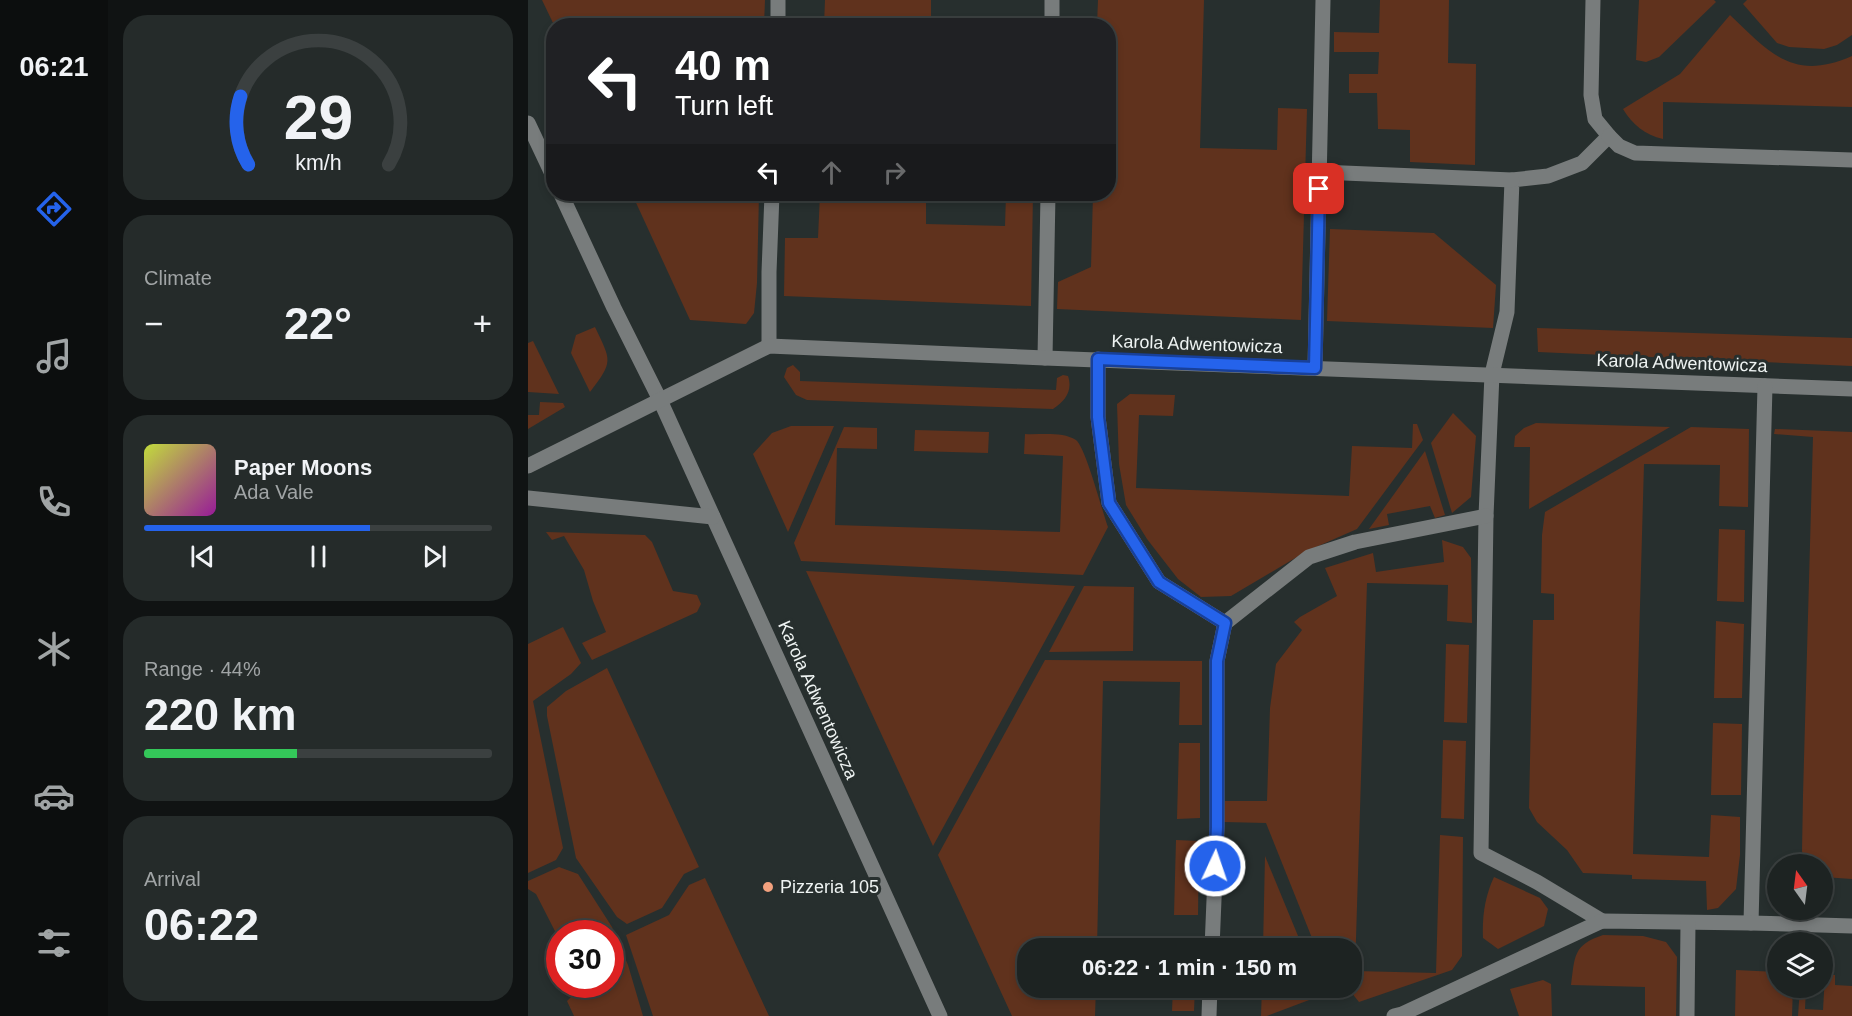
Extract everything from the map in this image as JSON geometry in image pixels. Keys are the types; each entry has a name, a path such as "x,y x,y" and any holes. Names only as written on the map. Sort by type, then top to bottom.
{"street":[{"path":"778,0 778,18"},
{"path":"1052,0 1052,18"},
{"path":"1315,368 1323,0"},
{"path":"1593,0 1591,94 1595,119 1619,146 1635,153 1852,160"},
{"path":"528,123 546,161"},
{"path":"1320,172 1512,180 1548,176 1582,163 1609,136"},
{"path":"1512,180 1507,312 1492,374 1486,516 1481,853 1537,882 1602,921"},
{"name":"Karola Adwentowicza","path":"564,201 660,400 940,1016"},
{"path":"769,346 772,201"},
{"path":"1045,358 1048,201"},
{"name":"Karola Adwentowicza","path":"660,400 769,346 1852,388"},
{"path":"1098,359 1098,417 1109,503 1159,582 1225,623"},
{"path":"1751,923 1765,386"},
{"path":"528,466 660,400"},
{"path":"528,498 713,517"},
{"path":"1212,938 1217,827 1217,661 1225,623 1309,557 1355,542 1486,516"},
{"path":"1399,1015 1602,921 1852,926"},
{"path":"1687,1016 1688,923"},
{"path":"1209,1016 1210,998"}],"shaded area":[{"path":"542,0 765,0 764,18 551,18"},
{"path":"825,0 931,0 931,18 824,18"},
{"path":"1098,0 1204,0 1200,148 1277,150 1278,108 1307,109 1301,320 1057,309 1058,282 1091,267 1093,201 1116,201 1116,18 1097,18"},
{"path":"1380,0 1449,0 1448,63 1476,64 1475,165 1410,162 1410,130 1378,129 1377,93 1349,93 1349,74 1378,74 1379,52 1334,52 1334,32 1379,33"},
{"path":"1639,0 1714,0 1716,2 1659,57 1646,62 1636,60"},
{"path":"1747,0 1852,0 1852,35 1837,45 1824,49 1789,47 1777,43 1743,4"},
{"path":"1730,15 1771,52 1784,60 1814,66 1852,56 1852,107 1663,102 1663,139 1650,135 1640,128 1623,109 1680,74"},
{"path":"635,201 759,201 754,313 746,324 690,320"},
{"path":"820,201 926,201 926,224 1005,226 1006,201 1033,201 1031,306 784,296 785,238 818,238"},
{"path":"1330,229 1434,233 1496,285 1493,328 1327,321"},
{"path":"595,327 607,354 607,361 603,374 590,392 571,353 576,335"},
{"path":"1537,328 1852,338 1852,366 1538,352"},
{"path":"533,341 559,394 528,392 528,343"},
{"path":"793,365 800,372 800,381 1056,390 1057,378 1063,375 1068,376 1069,391 1061,403 1053,409 807,400 796,395 784,377 787,368"},
{"path":"1130,394 1175,395 1173,416 1139,415 1136,488 1349,496 1352,446 1412,448 1413,424 1417,424 1423,440 1357,529 1307,551 1231,596 1201,597 1178,579 1147,539 1126,505 1119,464 1117,404"},
{"path":"540,402 563,403 565,407 528,429 528,415 539,415"},
{"path":"1453,413 1476,436 1471,497 1452,513 1431,443"},
{"path":"1536,423 1670,427 1529,509 1530,447 1514,447 1515,436 1524,428"},
{"path":"791,426 834,426 788,532 753,454 772,433"},
{"path":"844,427 877,428 877,449 837,448 835,525 1060,532 1063,456 1024,454 1025,434 1051,434 1070,437 1080,445 1108,527 1083,575 801,561 794,543"},
{"path":"1691,427 1749,429 1748,507 1719,506 1720,465 1644,464 1633,854 1709,857 1711,815 1740,817 1740,855 1736,889 1718,908 1707,910 1706,881 1632,879 1632,875 1583,873 1567,850 1537,822 1529,808 1533,620 1554,620 1554,594 1541,593 1542,535 1545,512"},
{"path":"1775,429 1852,432 1852,879 1833,878 1833,854 1803,854 1802,851 1813,437 1774,434"},
{"path":"915,430 989,432 988,453 914,451"},
{"path":"1425,451 1445,515 1435,518 1430,506 1387,514 1389,525 1369,529"},
{"path":"1719,529 1745,530 1744,602 1717,601"},
{"path":"546,532 645,535 652,542 673,591 697,595 701,604 697,612 592,660 582,643 606,632 593,601 584,570 564,536 552,540"},
{"path":"1442,540 1463,547 1471,558 1472,623 1447,621 1448,585 1367,583 1356,938 1312,938 1266,823 1224,822 1225,801 1267,801 1270,708 1276,664 1302,630 1294,622 1337,596 1325,568 1373,553 1376,572 1444,562"},
{"path":"806,571 1075,586 933,846"},
{"path":"1084,586 1134,587 1133,651 1049,652"},
{"path":"1716,621 1744,624 1742,698 1714,698"},
{"path":"563,627 581,663 571,674 533,701 563,848 556,860 528,873 528,644"},
{"path":"1446,644 1469,645 1467,723 1444,722"},
{"path":"1045,660 1202,661 1202,725 1179,725 1180,682 1103,681 1097,938 1017,938 1017,998 1096,998 1095,1016 1012,1016 938,855"},
{"path":"607,668 699,867 684,874 662,908 627,924 617,917 576,858 547,716 547,707 566,691"},
{"path":"1713,723 1742,724 1741,795 1711,795"},
{"path":"1443,740 1466,741 1464,819 1441,818"},
{"path":"1179,743 1200,743 1200,818 1177,819"},
{"path":"1440,835 1463,837 1462,956 1452,970 1359,1002 1356,998 1362,998 1362,971 1436,973"},
{"path":"1176,840 1199,841 1198,915 1174,915"},
{"path":"1265,856 1299,938 1263,938"},
{"path":"559,867 578,874 608,920 549,920 536,894 528,889 528,881"},
{"path":"1494,877 1540,898 1548,909 1544,926 1498,949 1483,938 1485,906"},
{"path":"705,878 769,1016 653,1016 626,935 669,915 689,885"},
{"path":"1603,935 1643,936 1666,942 1677,957 1676,1016 1645,1016 1645,987 1571,985 1577,953 1586,943"},
{"path":"624,956 643,1016 574,1016 567,1001 570,998 624,998"},
{"path":"1736,970 1767,972 1767,998 1793,998 1792,1016 1735,1016"},
{"path":"1833,975 1835,975 1835,985 1852,986 1852,1016 1798,1016 1799,998 1806,998 1805,1009 1823,1010 1824,998 1833,998"},
{"path":"1543,980 1551,984 1552,1016 1519,1016 1510,989"},
{"path":"1173,998 1195,998 1194,1011 1172,1011"},
{"path":"1262,998 1315,998 1267,1016 1261,1016"}],"place":[{"name":"Pizzeria 105","path":"768,887"}],"route":[{"path":"1215,866 1217,661 1225,623 1159,582 1109,503 1098,417 1098,359 1315,368 1319,189"}]}
